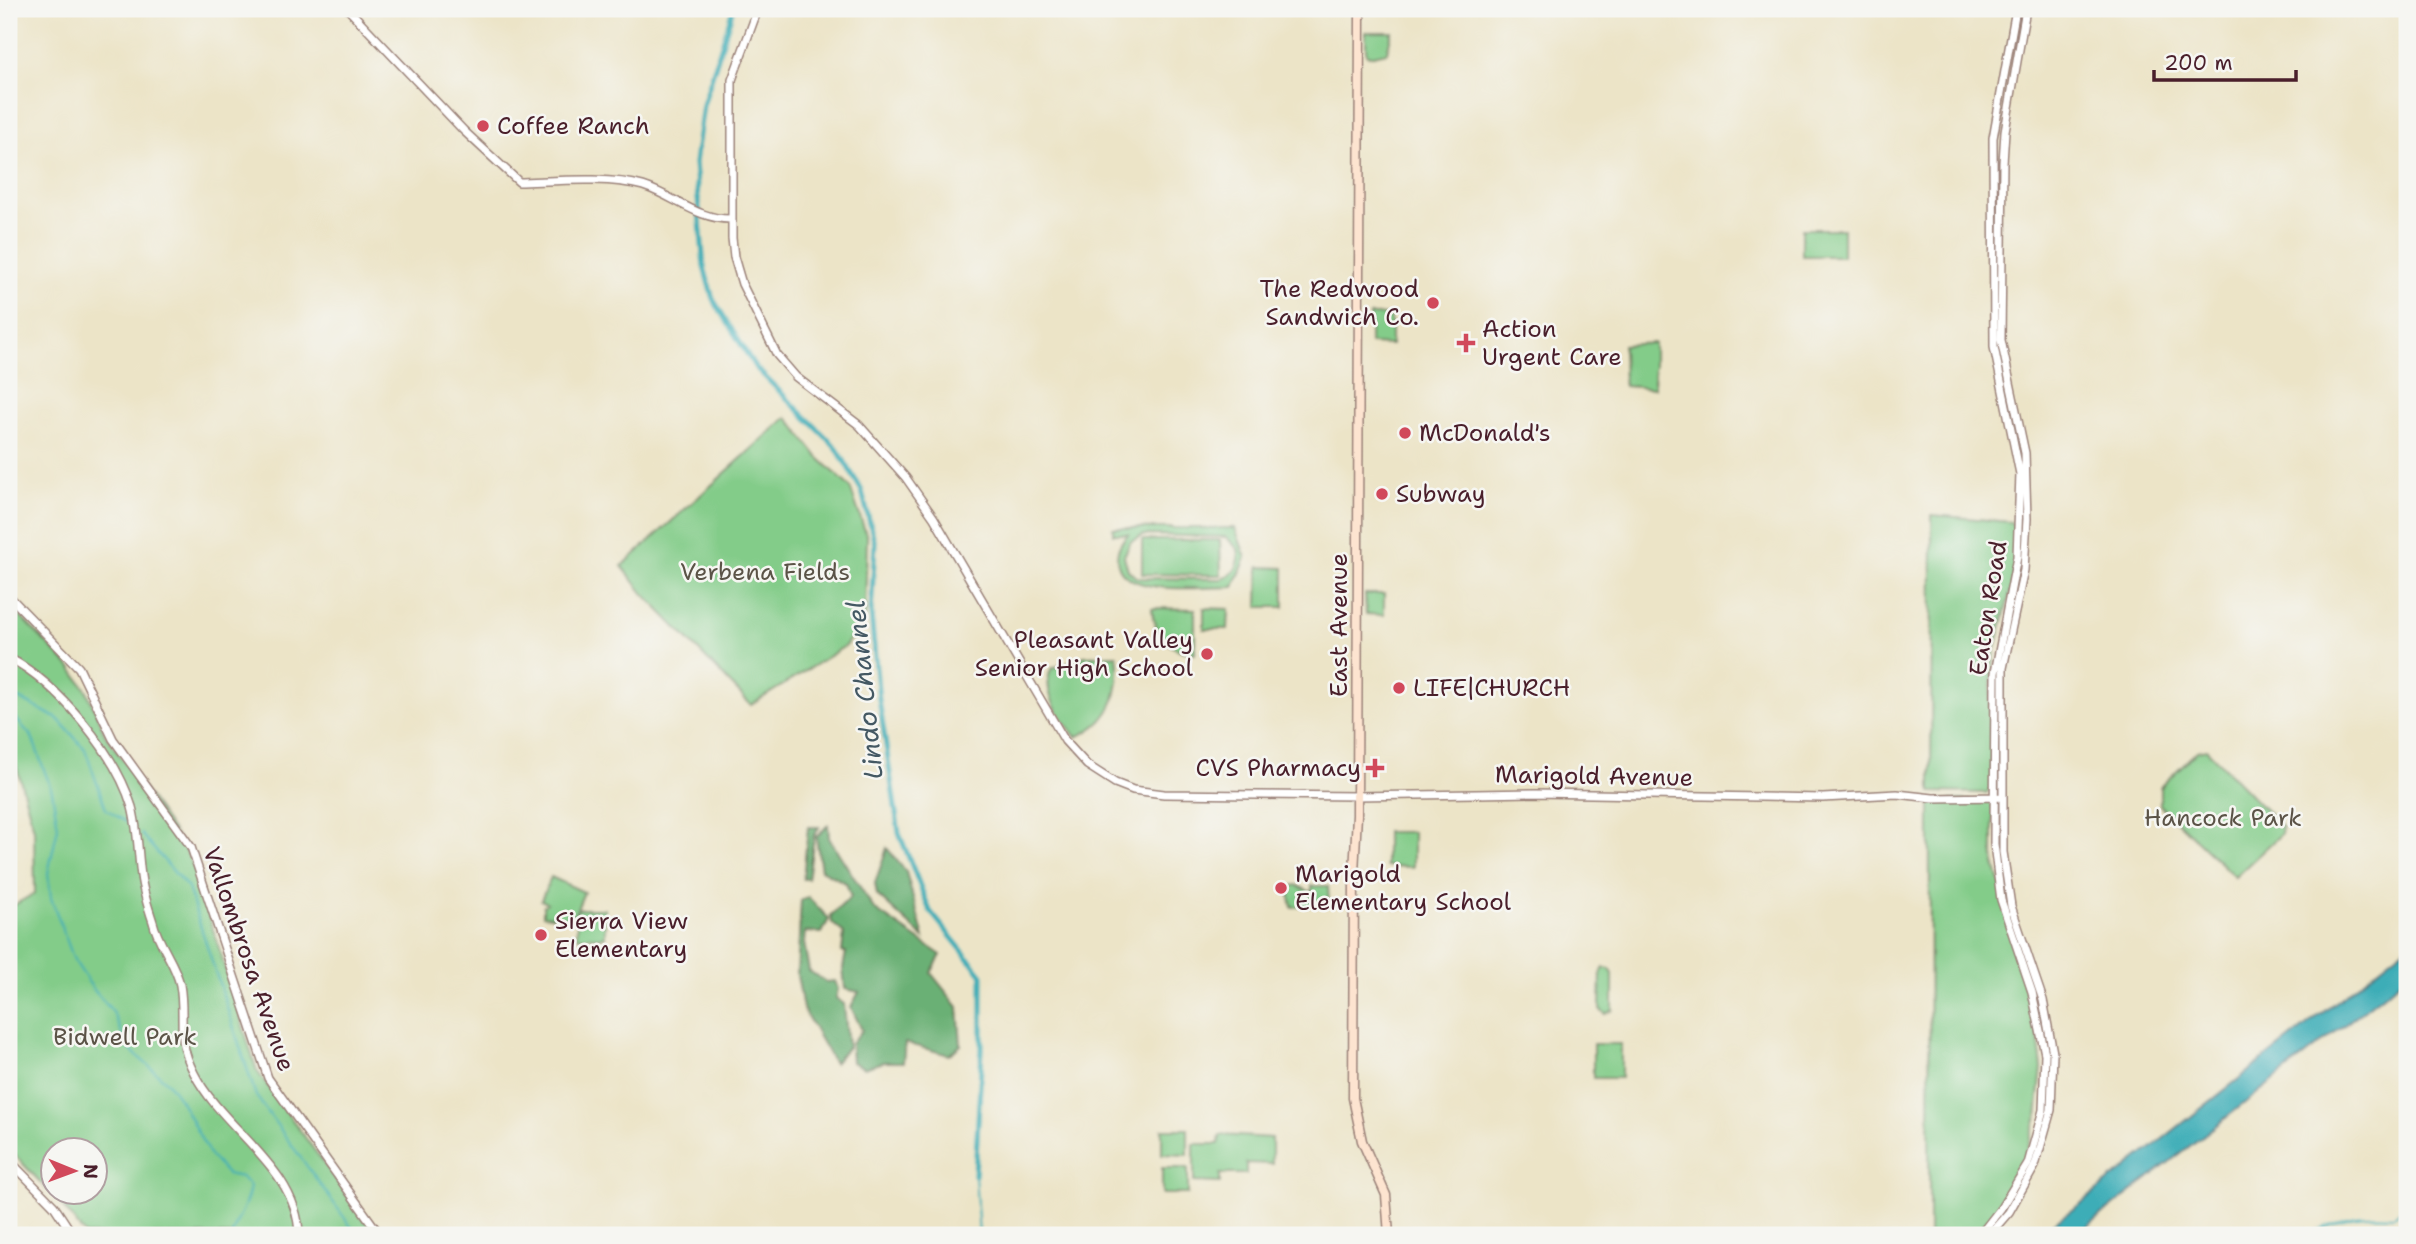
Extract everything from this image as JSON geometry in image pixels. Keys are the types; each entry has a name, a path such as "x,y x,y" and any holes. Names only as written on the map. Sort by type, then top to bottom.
{"main road":[{"name":"East Avenue","path":"1360,9 1353,1098 1362,1141 1387,1195 1389,1235"}],"street":[{"path":"348,9 464,131 519,182 623,183 644,187 710,219 732,219"},
{"name":"Marigold Avenue","path":"758,9 732,80 732,219 737,270 777,355 796,377 859,425 906,478 934,518 1054,725 1087,765 1115,783 1148,793 1184,794 1357,796 1536,793 1811,797 1897,794 1933,798 1999,797"},
{"name":"Eaton Road","path":"1989,1235 2009,1212 2035,1166 2051,1110 2053,1053 2043,1000 2007,890 1999,797 1995,673 2017,557 2020,474 2017,447 1994,347 1993,138 2016,9"},
{"name":"Eaton Road","path":"1980,1235 2001,1208 2028,1164 2044,1097 2045,1054 2039,1017 1997,881 2003,668 2024,570 2027,519 2025,453 2001,340 2005,131 2026,9"},
{"name":"Vallombrosa Avenue","path":"9,596 79,667 113,739 191,847 268,1078 380,1235"},
{"path":"9,658 24,666 75,714 117,775 132,808 141,879 156,935 178,978 182,1042 195,1075 287,1189 297,1214 299,1235"},
{"path":"9,1160 54,1206 73,1235"}],"green space":[{"path":"1366,32 1392,32 1387,52 1369,56 1366,54"},
{"path":"1802,229 1843,229 1843,256 1802,256"},
{"path":"1370,315 1391,315 1391,345 1370,344"},
{"path":"1654,343 1654,388 1624,386 1623,345"},
{"name":"Verbena Fields","path":"787,417 819,458 850,487 867,537 865,617 845,646 751,705 644,594 622,566"},
{"path":"1932,515 2011,522 2015,535 2017,550 2012,586 1993,669 1992,787 1986,793 1931,792"},
{"path":"1113,528 1235,528 1246,558 1234,587 1151,586 1136,582 1124,574 1117,556 1128,534 1113,534","holes":["1144,535 1226,537 1238,549 1239,559 1234,571 1221,579 1137,578 1128,570 1124,556 1131,541"]},
{"path":"1142,540 1220,540 1221,575 1142,574"},
{"path":"1259,567 1284,568 1284,607 1258,607"},
{"path":"1365,594 1384,594 1384,615 1366,614"},
{"name":"Bidwell Park","path":"9,605 72,669 87,691 105,734 185,849 194,868 257,1071 376,1235 85,1235 62,1206 108,1206 108,1136 38,1136 38,1180 9,1149 9,908 35,893 34,829 9,740"},
{"path":"1152,608 1195,609 1195,653 1177,649 1164,640 1155,626"},
{"path":"1204,608 1229,609 1228,629 1204,629"},
{"path":"1117,655 1116,693 1107,714 1089,731 1076,737 1054,705 1049,687 1051,669 1085,656"},
{"name":"Hancock Park","path":"2206,749 2282,827 2281,834 2235,877 2160,805 2160,787 2197,751"},
{"path":"1939,800 1987,800 1993,804 1993,857 2035,1010 2042,1068 2037,1117 2021,1167 1995,1213 1972,1235 1929,1235 1930,804"},
{"path":"828,825 829,838 874,909 941,955 931,973 958,1007 961,1045 949,1055 905,1043 903,1062 883,1062 864,1068 852,1062 851,1044 862,1030 851,1007 859,992 845,989 843,968 846,952 842,952 844,933 832,923 831,915 851,897 846,883 821,870 816,837"},
{"path":"808,827 819,827 814,836 808,879 803,879"},
{"path":"1386,832 1413,832 1413,867 1386,866"},
{"path":"887,848 906,872 924,938 877,895 875,883"},
{"path":"551,877 584,892 574,915 568,913 568,918 543,915 543,906 547,903 541,900"},
{"path":"1296,885 1311,892 1311,906 1292,907 1288,887"},
{"path":"1312,886 1328,886 1329,905 1312,905"},
{"path":"808,897 829,919 822,933 805,932 804,943 809,971 826,982 835,981 838,989 836,998 844,1004 848,1047 834,1063 803,1009 797,975 801,900"},
{"path":"577,909 605,909 605,937 577,937"},
{"path":"1604,968 1610,969 1613,974 1613,1010 1606,1014 1600,1009 1601,973"},
{"path":"1593,1044 1621,1044 1621,1078 1593,1078"},
{"path":"1162,1129 1188,1129 1188,1155 1162,1154"},
{"path":"1220,1135 1272,1138 1272,1164 1246,1163 1246,1174 1220,1174 1220,1183 1194,1182 1194,1144 1219,1144"},
{"path":"1162,1168 1188,1168 1188,1194 1162,1194"}],"water":[{"path":"2407,946 2407,976 2076,1235 2036,1235 2079,1205"}],"waterway":[{"name":"Lindo Channel","path":"733,9 703,105 695,163 704,267 713,299 755,367 836,447 862,491 875,544 871,614 879,699 899,833 930,911 982,975 982,1050 975,1175"},
{"path":"9,693 58,719 85,749 106,809 132,826"},
{"path":"9,711 32,737 52,791 58,827 48,873 51,898 74,960 93,989 113,1012 127,1047 168,1083 181,1101 211,1157 227,1174 241,1177 250,1186 232,1235"},
{"path":"141,834 188,888 256,1096 357,1235"},
{"name":"Lindo Channel","path":"975,1175 979,1235"},
{"path":"2309,1235 2350,1218 2394,1216 2407,1205"}],"place":[{"name":"Coffee Ranch","path":"483,126"},
{"name":"The Redwood Sandwich Co.","path":"1433,303"},
{"name":"Action Urgent Care","path":"1466,343"},
{"name":"McDonald's","path":"1405,433"},
{"name":"Subway","path":"1382,494"},
{"name":"Pleasant Valley Senior High School","path":"1207,654"},
{"name":"LIFE|CHURCH","path":"1399,688"},
{"name":"CVS Pharmacy","path":"1375,768"},
{"name":"Marigold Elementary School","path":"1281,888"},
{"name":"Sierra View Elementary","path":"541,935"}]}
